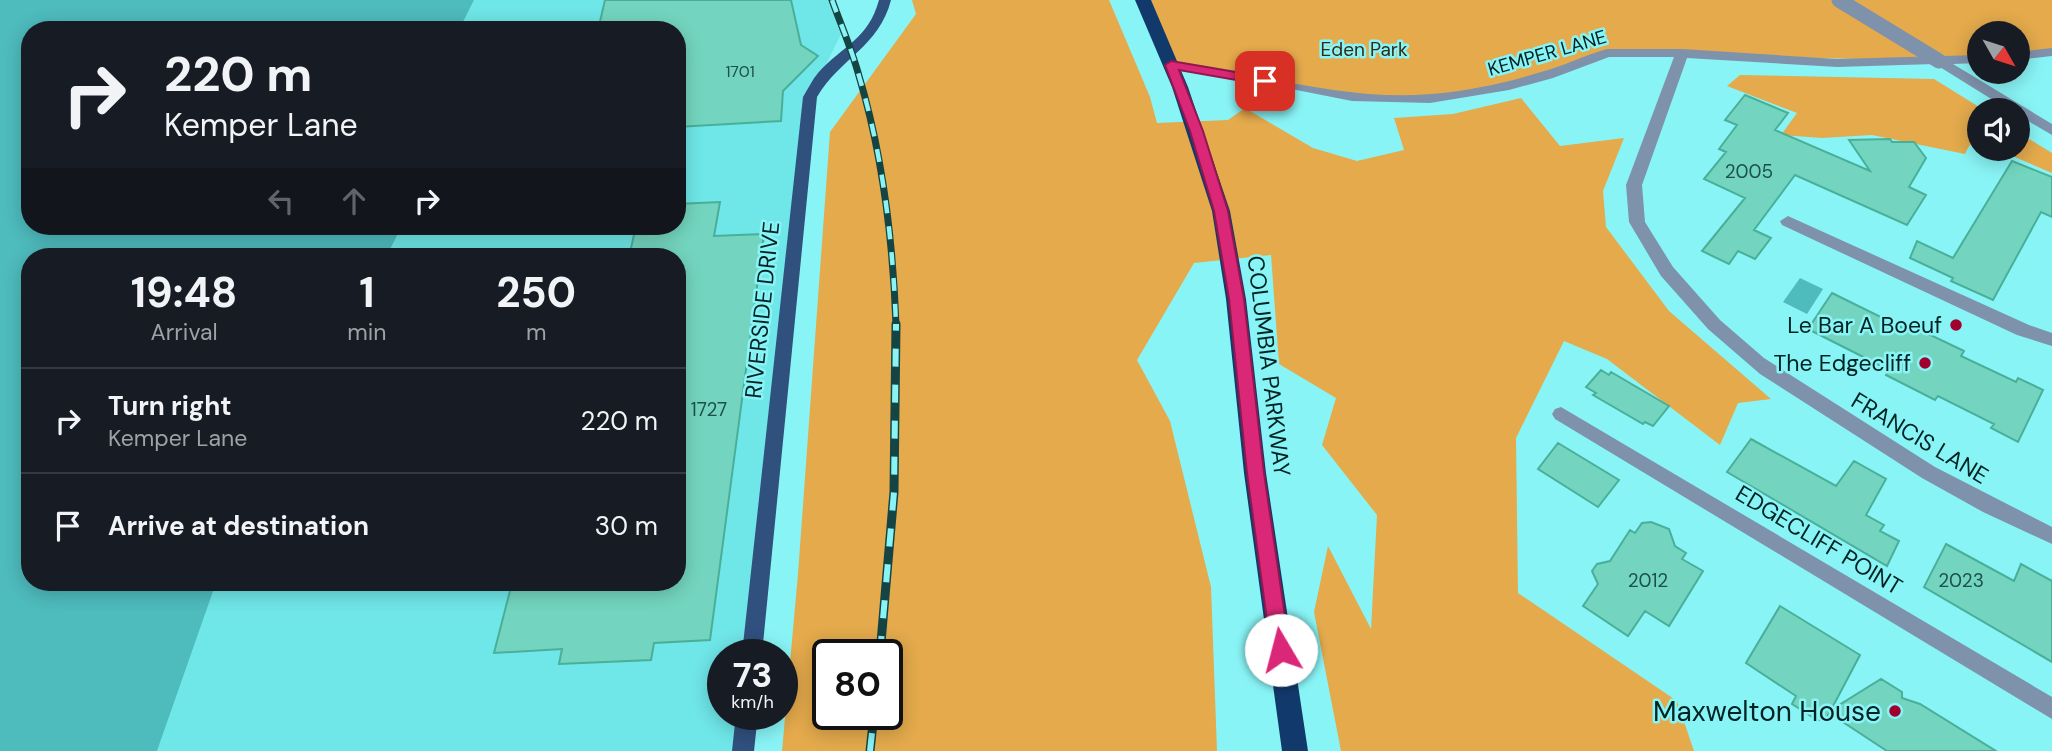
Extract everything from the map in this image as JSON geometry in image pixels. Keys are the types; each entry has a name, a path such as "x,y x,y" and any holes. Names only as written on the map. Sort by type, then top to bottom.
{"highway":[{"name":"COLUMBIA PARKWAY","path":"1143,0 1171,65 1221,211 1236,296 1255,473 1295,751"}],"main road":[{"name":"RIVERSIDE DRIVE","path":"754,639 810,97 822,78 866,39 882,17 885,0"},
{"path":"743,751 745,730"}],"street":[{"path":"1839,0 2052,130"},
{"path":"2030,55 2052,52"},
{"name":"KEMPER LANE","path":"1171,65 1226,72 1352,97 1430,99 1504,87 1548,75 1607,53 1682,53 1837,63 1967,59"},
{"name":"FRANCIS LANE","path":"1682,53 1634,185 1633,204 1638,224 1649,245 1677,281 1741,350 1880,444 1958,489 2052,536"},
{"path":"1788,221 2023,330 2052,340"},
{"name":"EDGECLIFF POINT","path":"1561,414 2052,709"}],"shaded area":[{"path":"0,0 474,0 464,21 21,21 21,235 397,235 391,248 21,248 21,591 213,591 157,751 0,751"},
{"path":"474,0 836,0 843,30 810,97 754,639 707,639 707,730 745,730 743,751 157,751 213,591 686,591 686,248 391,248 397,235 686,235 686,21 464,21"},
{"path":"1800,278 1823,289 1807,314 1783,302"}],"green space":[{"path":"912,0 1109,0 1150,97 1157,123 1228,120 1245,108 1313,148 1357,161 1404,150 1394,118 1453,114 1521,98 1560,146 1624,138 1603,191 1606,227 1669,311 1771,399 1738,403 1720,445 1607,359 1564,341 1516,438 1518,593 1677,701 1694,751 1341,751 1314,612 1328,546 1371,629 1377,515 1322,445 1336,398 1279,364 1271,255 1194,263 1137,360 1170,421 1211,587 1217,751 782,751 784,730 798,730 798,639 792,639 830,132 916,14"},
{"name":"Eden Park","path":"1143,0 2052,0 2052,52 2030,55 2030,21 1967,21 1967,60 1607,53 1560,71 1448,97 1352,97 1171,65"},
{"path":"1740,75 1934,79 1967,99 1967,150 1965,154 1872,135 1822,138 1781,135 1797,113 1727,86"},
{"path":"2030,139 2052,153 2052,173 2024,161 2030,161"}],"building":[{"path":"605,0 791,0 801,45 818,56 783,91 781,121 686,126 686,21 600,21"},
{"path":"1745,95 1788,113 1775,130 1870,171 1849,140 1890,139 1892,142 1914,142 1926,158 1909,187 1926,195 1907,225 1795,175 1754,230 1771,238 1755,259 1738,251 1729,264 1702,251 1745,198 1704,179 1726,152 1719,149 1737,125 1725,120"},
{"path":"2012,161 2052,177 2052,217 2041,212 1993,300 1910,258 1917,241 1953,258"},
{"path":"720,202 714,236 764,234 710,639 654,643 651,660 559,664 562,649 494,653 510,591 686,591 686,248 631,248 634,235 686,235 686,204"},
{"name":"The Edgecliff","path":"1832,293 1911,332 1914,327 1964,351 1961,356 2016,382 2018,378 2043,390 2018,442 1991,428 1994,424 1938,396 1935,400 1886,375 1889,370 1808,329"},
{"path":"1601,370 1609,375 1611,372 1669,406 1653,426 1645,422 1643,424 1593,395 1596,393 1586,387"},
{"path":"1751,439 1836,486 1854,461 1886,479 1866,515 1884,525 1880,531 1899,541 1887,566 1727,472"},
{"path":"1558,443 1619,480 1598,507 1538,469"},
{"path":"1651,522 1669,529 1675,546 1686,553 1682,559 1703,571 1669,626 1645,611 1628,636 1583,606 1598,584 1592,571 1597,564 1610,561 1630,530 1635,533 1642,523"},
{"path":"1946,544 2014,581 2021,564 2052,581 2052,662 1924,587"},
{"path":"1780,606 1860,655 1831,710 1881,679 1902,692 1902,698 1920,704 1996,751 1887,751 1829,713 1826,720 1817,720 1792,704 1796,696 1746,663"}],"railway":[{"path":"832,0 856,66 874,137 889,231 896,325"},
{"path":"881,639 894,492 896,325"},
{"path":"870,751 872,730"}],"place":[{"name":"Le Bar A Boeuf","path":"1956,325"},
{"name":"The Edgecliff","path":"1925,363"},
{"name":"Maxwelton House","path":"1895,711"}],"route":[{"path":"1265,81 1226,72 1171,65 1196,131 1221,211 1236,299 1255,473 1281,650"}]}
